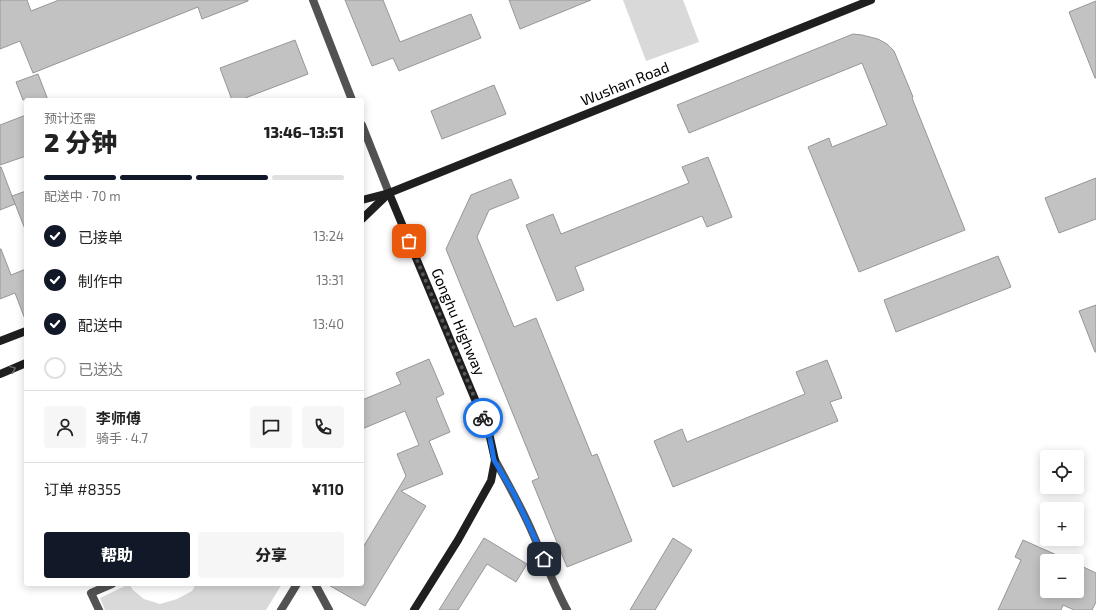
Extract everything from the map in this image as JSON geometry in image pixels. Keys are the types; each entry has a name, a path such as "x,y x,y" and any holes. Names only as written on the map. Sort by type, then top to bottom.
{"main road":[{"name":"Wushan Road","path":"389,193 871,0"},
{"path":"364,199 389,193"},
{"path":"364,217 389,193"},
{"name":"Gonghu Highway","path":"389,193 489,433 494,460 491,481 458,540 414,610"},
{"path":"0,342 24,332"},
{"path":"0,374 24,364"}],"street":[{"path":"313,0 351,98"},
{"path":"364,130 389,193"},
{"path":"494,460 514,494 567,610"},
{"path":"99,610 91,593 107,586"},
{"path":"281,610 296,586"},
{"path":"316,586 329,610"}],"shaded area":[{"path":"623,0 683,0 699,42 646,61"},
{"path":"125,586 130,586 144,599 160,604 177,599 192,591 195,586 281,586 266,610 105,610 100,598"}],"building":[{"path":"0,0 27,0 31,11 59,0 248,1 202,19 198,7 33,73 20,41 0,49"},
{"path":"345,0 383,0 400,42 471,14 481,38 399,71 393,58 372,66"},
{"path":"509,0 591,0 520,29"},
{"path":"1096,1 1096,78 1095,78 1069,12"},
{"path":"853,34 878,39 887,44 894,51 965,230 859,272 808,147 829,138 832,147 887,125 862,63 689,133 677,105"},
{"path":"295,40 308,74 245,98 231,98 220,68"},
{"path":"38,74 47,98 24,98 23,100 16,82"},
{"path":"494,85 506,114 442,139 431,111"},
{"path":"24,116 24,157 0,165 0,125"},
{"path":"708,157 732,217 707,227 702,216 575,267 584,290 557,301 526,225 553,214 561,234 689,183 682,167"},
{"path":"0,167 15,204 0,210"},
{"path":"1096,178 1096,219 1059,233 1045,198"},
{"path":"511,179 519,198 489,210 477,237 514,327 536,318 592,456 597,454 632,541 567,567 532,481 539,478 446,249 471,195"},
{"path":"24,192 24,226 12,196"},
{"path":"1,249 11,275 24,270 24,316 15,293 0,299"},
{"path":"998,256 1011,287 896,332 884,300"},
{"path":"1096,305 1096,352 1095,352 1079,311"},
{"path":"429,359 444,394 436,398 450,432 429,441 443,474 401,491 426,506 365,606 330,586 364,586 364,546 406,476 397,454 419,445 405,411 364,428 364,399 401,384 396,373"},
{"path":"827,360 842,398 830,402 838,421 673,487 654,441 682,429 687,442 805,394 796,372"},
{"path":"484,538 527,564 516,582 487,564 458,610 439,610"},
{"path":"673,538 692,550 655,610 630,610"},
{"path":"1023,540 1054,554 1040,554 1040,598 1084,598 1084,567 1096,573 1096,602 1092,610 1074,610 1063,605 1061,610 998,610 1021,560 1015,557"}],"way so far":[{"path":"409,241 483,418"}],"route":[{"path":"483,418 489,433 494,460 514,494 544,559"}]}
